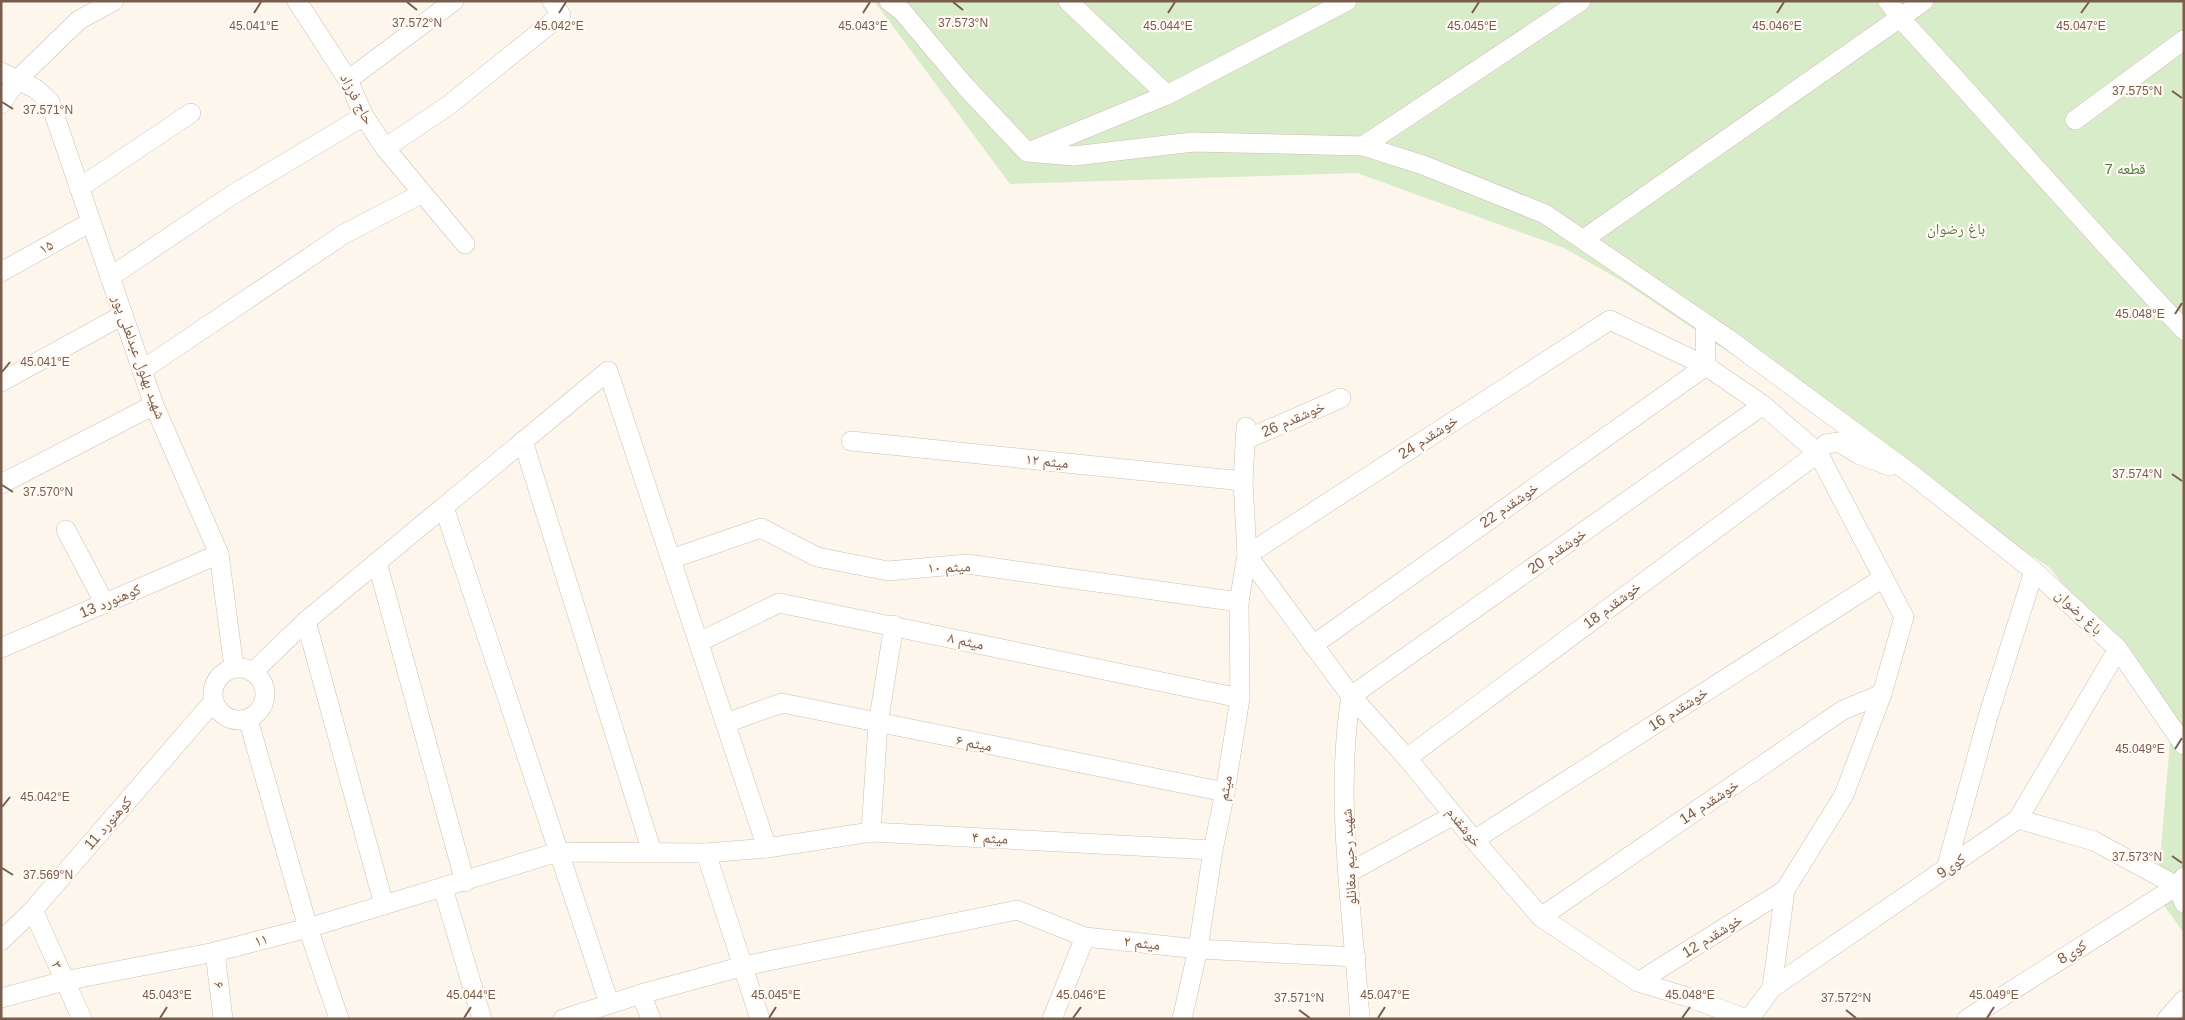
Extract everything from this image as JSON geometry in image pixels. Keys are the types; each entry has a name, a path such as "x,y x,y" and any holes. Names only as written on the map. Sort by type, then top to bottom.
{"street":[{"path":"1,104 10,76 79,20 114,1"},
{"path":"348,80 454,1"},
{"path":"385,148 449,105 561,15 552,1"},
{"path":"1068,1 1166,95"},
{"path":"900,5 965,86 1028,152 1166,95 1348,1"},
{"path":"1363,146 1581,1"},
{"path":"1888,1 1900,18 2009,136 2098,239 2184,330"},
{"path":"1584,239 1924,1"},
{"name":"حاج فرزاد","path":"304,4 348,80 364,116 385,148 421,194 465,244"},
{"path":"2076,120 2184,40"},
{"name":"شهید بهلول عبدلعلی پور","path":"10,76 36,89 50,102 154,405 219,554 234,668"},
{"path":"79,188 191,113"},
{"path":"110,276 232,196 364,116"},
{"name":"باغ رضوان","path":"1028,152 1074,156 1193,142 1363,146 1424,165 1545,214 1728,338 1910,473 2034,571 2118,649 2184,745"},
{"path":"142,370 344,234 421,194"},
{"name":"۱۵","path":"1,272 91,222"},
{"path":"1,382 123,316"},
{"name":"خوشقدم 24","path":"1247,555 1610,320 1706,366"},
{"path":"1705,324 1706,366 1763,405 1818,453 1904,617 1882,694 1844,795 1785,890 1772,988"},
{"name":"خوشقدم 22","path":"1312,644 1706,366"},
{"path":"253,672 306,621 608,371 767,848"},
{"name":"خوشقدم 26","path":"1246,434 1341,398"},
{"path":"1,484 154,405"},
{"name":"خوشقدم 20","path":"1351,696 1763,405"},
{"name":"میثم","path":"1182,1019 1198,949 1213,850 1225,792 1240,698 1239,602 1247,555 1243,481 1246,434"},
{"path":"523,441 652,852"},
{"name":"۱۲ میثم","path":"851,441 1243,481"},
{"name":"خوشقدم 18","path":"1407,758 1818,453 1826,444 1840,442 1858,454 1910,473"},
{"path":"444,507 609,1003"},
{"name":"۱۰ میثم","path":"671,559 761,528 818,557 888,571 966,564 1239,602"},
{"path":"66,530 105,604"},
{"name":"کوهنورد 13","path":"1,648 219,554"},
{"name":"خوشقدم","path":"1247,555 1351,696 1407,758 1474,840 1542,917 1638,982 1691,998 1747,1019"},
{"path":"377,562 465,882"},
{"path":"1946,869 1989,713 2034,571"},
{"name":"خوشقدم 16","path":"1474,840 1883,578"},
{"name":"۸ میثم","path":"699,642 779,603 894,625 1240,698"},
{"path":"306,621 384,905"},
{"path":"872,832 878,724 894,625"},
{"path":"2118,649 2018,819 2094,841 2180,881 2184,904"},
{"path":"234,668 253,672 263,685 264,701 261,709 248,719 231,720 223,716 214,702 214,684 219,677 234,668"},
{"name":"خوشقدم 14","path":"1542,917 1843,710 1882,694"},
{"name":"شهید رحیم مغانلو","path":"1351,696 1345,735 1348,873 1360,1019"},
{"name":"کوهنورد 11","path":"1,941 33,910 214,702"},
{"name":"۶ میثم","path":"726,723 782,703 878,724 1225,792"},
{"path":"248,719 308,928 339,1019"},
{"path":"1348,873 1454,815"},
{"name":"کوی9","path":"1747,1019 1772,988 2018,819"},
{"name":"۴ میثم","path":"558,852 706,853 767,848 872,832 1213,850"},
{"name":"۱۱","path":"1,998 64,981 214,952 308,928 465,882 558,852"},
{"path":"706,853 760,1019"},
{"name":"کوی8","path":"1967,1019 2180,881"},
{"path":"443,888 482,1019"},
{"name":"خوشقدم 12","path":"1638,982 1785,890"},
{"name":"۳","path":"33,910 82,1019"},
{"name":"۲ میثم","path":"563,1019 609,1003 744,966 1017,910 1086,937 1198,949 1356,957"},
{"path":"1052,1019 1086,937"},
{"name":"۶","path":"214,952 223,1019"},
{"path":"641,994 651,1019"},
{"path":"2167,1019 2184,1000"}],"green space":[{"name":"باغ رضوان","path":"874,1 2184,1 2184,933 2157,896 2172,718 2049,567 1622,281 1564,248 1357,173 1010,184"}],"park label":[{"name":"قطعه 7","path":"2125,169"}]}
